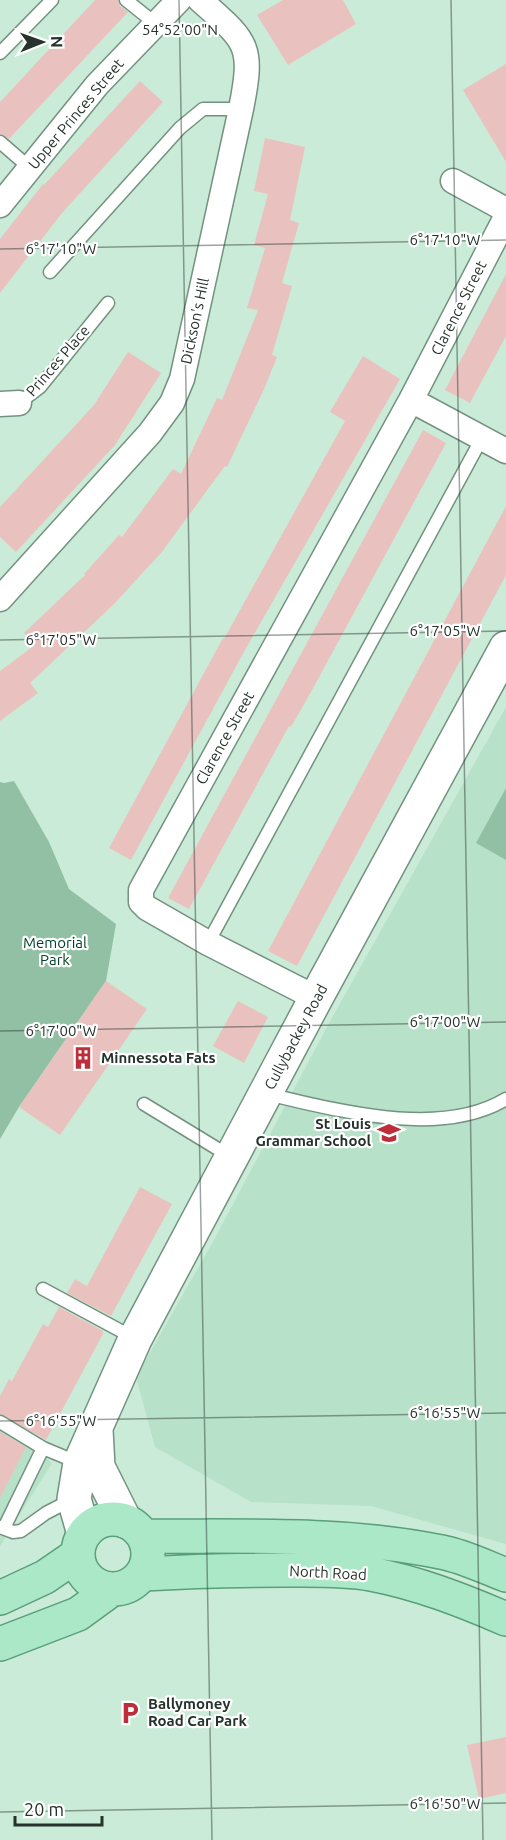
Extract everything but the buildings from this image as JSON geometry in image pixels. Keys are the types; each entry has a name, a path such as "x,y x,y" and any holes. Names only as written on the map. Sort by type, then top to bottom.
{"main road":[{"name":"Cullybackey Road","path":"81,1545 74,1499 80,1464 135,1339 316,998 506,648"},
{"name":"Cullybackey Road","path":"96,1430 98,1467 134,1528"},
{"path":"0,1598 45,1577 81,1545 92,1526 113,1519 134,1528 346,1538 443,1552 506,1575"},
{"path":"81,1545 84,1575 101,1588 123,1589 143,1574 149,1556 134,1528"},
{"name":"North Road","path":"143,1574 186,1571 307,1570 370,1574 444,1593 506,1618"},
{"path":"0,1644 78,1614 111,1590"}],"street":[{"name":"Upper Princes Street","path":"0,206 97,85 179,0"},
{"name":"Dickson's Hill","path":"0,599 150,433 172,403 182,379 241,109 247,69 245,51 236,32 200,0"},
{"path":"453,182 506,210"},
{"name":"Clarence Street","path":"316,998 208,943 147,908 141,902 141,890 411,400 506,217"},
{"path":"411,400 506,451"}],"lane":[{"path":"0,54 52,0"},
{"path":"126,0 156,24"},
{"path":"50,272 180,128 203,109 241,109"},
{"path":"0,141 30,168"},
{"name":"Princes Place","path":"10,403 40,387 108,303"},
{"path":"208,943 482,438"},
{"path":"266,1094 381,1118 438,1118 503,1104"},
{"path":"144,1104 232,1157"},
{"path":"43,1289 135,1339"},
{"path":"0,1422 43,1448 80,1464"},
{"path":"43,1448 2,1528 13,1532 21,1531 46,1513 74,1499"}],"shaded area":[{"name":"St Louis Grammar School","path":"506,707 506,1544 371,1506 251,1502 155,1447 136,1377 214,1240 328,1025"},
{"path":"0,1427 29,1442 52,1463 0,1546"}],"green space":[{"name":"Memorial Park","path":"14,781 49,842 69,889 116,924 106,981 19,1107 0,1139 0,782"},
{"path":"506,788 506,860 476,843"}],"place":[{"name":"Minnessota Fats","path":"83,1058"},
{"name":"St Louis Grammar School","path":"389,1133"},
{"name":"Ballymoney Road Car Park","path":"130,1713"}]}
